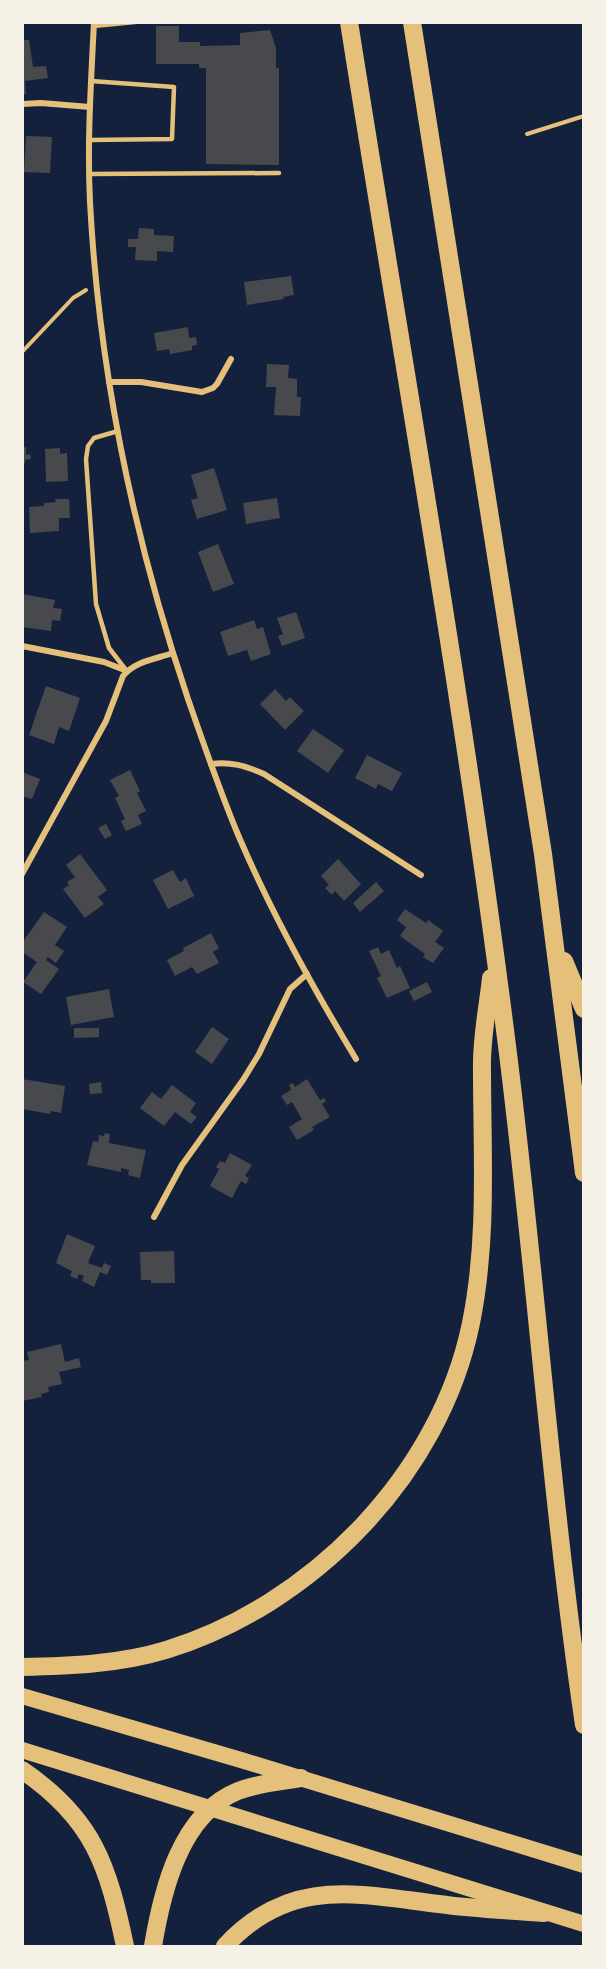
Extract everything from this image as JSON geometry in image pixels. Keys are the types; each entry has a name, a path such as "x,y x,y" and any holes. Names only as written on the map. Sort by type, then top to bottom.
{"highway":[{"path":"349,22 463,733 495,949 532,1257 560,1541 584,1725"},
{"path":"412,22 536,809 584,1173"},
{"path":"554,936 584,1009"},
{"path":"22,1666 94,1664 163,1651 217,1630 249,1614 286,1591 337,1551 379,1506 414,1459 434,1424 456,1376 468,1337 476,1297 484,1198 481,1066 495,949"},
{"path":"22,1696 302,1778 584,1865"},
{"path":"22,1750 584,1924"},
{"path":"22,1770 40,1783 66,1808 81,1824 95,1847 110,1882 125,1947"},
{"path":"153,1947 166,1890 178,1858 188,1837 211,1809 220,1801 239,1791 302,1778"},
{"path":"225,1947 247,1927 274,1910 300,1899 332,1893 367,1894 440,1905 544,1913"}],"street":[{"path":"94,24 89,174 96,287 118,431 148,566 173,653 211,764 250,861 307,974 356,1059"},
{"path":"22,104 41,103 90,107"},
{"path":"109,382 141,382 202,392 218,384 231,359"},
{"path":"22,646 104,662 127,671"},
{"path":"22,874 106,721 120,683 127,671 138,664 173,653"},
{"path":"211,764 240,765 264,774 421,875"},
{"path":"154,1217 182,1165 259,1054 290,989 307,974"}],"lane":[{"path":"94,24 135,22"},
{"path":"89,140 172,139 174,87 91,81"},
{"path":"89,174 279,173"},
{"path":"118,431 94,438 88,446 86,459 96,604 110,648 127,671"}],"path":[{"path":"527,134 584,116"},
{"path":"22,352 73,298 85,290 96,287"}],"building":[{"path":"156,26 179,26 179,42 200,42 200,46 240,45 240,33 270,30 276,48 276,68 279,68 279,165 206,164 206,68 199,68 199,64 156,64"},
{"path":"22,40 29,40 33,67 46,66 48,78 25,81 26,94 22,95"},
{"path":"26,136 52,137 50,173 24,172"},
{"path":"139,228 154,229 154,235 174,236 173,252 157,251 157,261 135,260 136,247 128,247 128,239 138,239"},
{"path":"291,276 294,295 283,297 284,299 247,305 244,282"},
{"path":"188,327 189,338 196,337 197,345 192,346 192,350 170,354 169,349 157,351 154,333"},
{"path":"267,364 289,365 288,378 297,379 297,397 301,397 300,416 274,415 276,387 266,387"},
{"path":"26,447 26,455 30,454 31,459 22,463 22,448"},
{"path":"60,448 60,454 67,453 68,481 46,482 45,449"},
{"path":"214,468 227,510 197,519 191,500 198,498 191,475"},
{"path":"277,498 280,518 246,524 243,503"},
{"path":"55,499 69,499 70,518 59,518 59,531 30,533 29,507 44,506 44,503 56,502"},
{"path":"218,544 234,584 213,592 198,552"},
{"path":"22,594 55,600 53,608 62,609 60,621 52,620 51,631 22,627"},
{"path":"296,612 305,638 282,646 278,636 283,634 277,618"},
{"path":"254,620 257,629 263,627 271,654 251,661 247,650 228,656 220,632"},
{"path":"46,686 80,698 69,731 59,727 54,744 29,735"},
{"path":"275,689 286,701 290,697 304,711 285,730 260,704"},
{"path":"313,729 344,750 328,773 297,751"},
{"path":"367,755 402,773 392,791 378,784 376,789 355,778"},
{"path":"130,770 140,791 137,793 146,811 138,815 142,824 126,831 121,821 125,819 115,798 119,796 110,780"},
{"path":"22,772 40,779 32,799 22,796"},
{"path":"106,824 112,835 105,839 98,828"},
{"path":"80,854 107,890 98,897 104,904 85,918 63,889 69,885 67,882 75,877 66,865"},
{"path":"338,859 361,884 344,901 335,891 332,895 325,888 329,885 321,876"},
{"path":"173,870 180,882 186,878 194,896 168,909 153,880"},
{"path":"376,882 384,891 360,912 353,903"},
{"path":"405,909 426,923 428,920 443,931 435,942 444,948 433,963 423,957 425,954 400,936 406,927 397,920"},
{"path":"44,912 67,927 55,945 64,951 56,963 48,957 46,960 59,969 41,994 23,982 37,962 22,952 22,943"},
{"path":"211,933 219,948 213,952 219,963 197,974 192,967 175,976 167,960 184,951 183,948"},
{"path":"378,947 381,954 389,950 397,968 400,966 410,988 387,998 377,978 381,976 369,951"},
{"path":"427,982 432,992 414,1001 409,991"},
{"path":"109,989 114,1017 71,1025 66,997"},
{"path":"212,1027 229,1039 212,1064 195,1052"},
{"path":"74,1028 99,1028 99,1037 74,1038"},
{"path":"22,1079 65,1086 61,1113 51,1111 50,1114 22,1109"},
{"path":"307,1079 320,1100 324,1098 326,1101 322,1104 330,1117 312,1127 314,1130 297,1140 289,1127 302,1119 292,1102 287,1105 281,1096 291,1090 289,1085 293,1083 295,1087"},
{"path":"101,1082 102,1093 90,1094 89,1084"},
{"path":"172,1085 196,1103 190,1112 197,1117 191,1124 175,1112 164,1126 140,1108 152,1092 161,1099"},
{"path":"105,1133 110,1134 109,1143 146,1150 140,1178 128,1175 129,1170 121,1168 121,1172 87,1165 93,1141 98,1142 99,1135 104,1136"},
{"path":"230,1153 252,1165 245,1176 249,1178 246,1184 241,1181 232,1198 210,1186 219,1169 216,1167 220,1161 225,1163"},
{"path":"67,1234 95,1246 88,1263 102,1268 104,1263 111,1266 107,1275 100,1272 94,1287 82,1281 84,1276 79,1274 77,1279 70,1276 72,1271 56,1263"},
{"path":"174,1251 175,1283 151,1283 151,1280 141,1280 140,1252"},
{"path":"61,1344 65,1362 79,1358 81,1367 59,1372 62,1384 48,1387 49,1392 41,1394 42,1397 22,1401 22,1361 29,1360 27,1352"}]}
